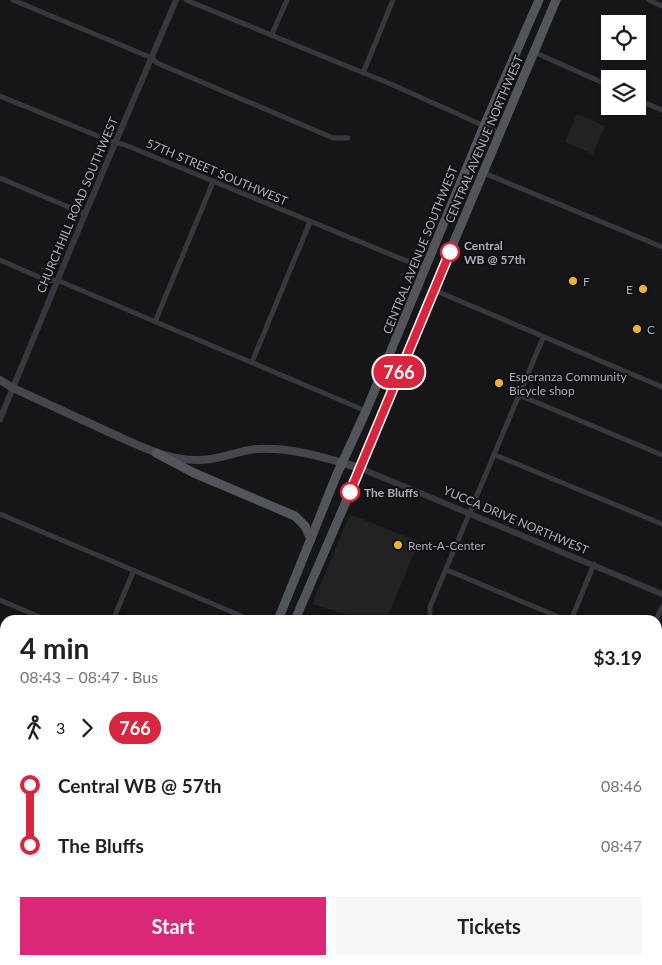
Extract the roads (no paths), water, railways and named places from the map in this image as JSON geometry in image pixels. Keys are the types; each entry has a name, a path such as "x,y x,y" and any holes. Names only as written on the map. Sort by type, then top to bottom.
{"main road":[{"name":"CENTRAL AVENUE SOUTHWEST","path":"280,615 426,270 484,126 539,0"},
{"name":"CENTRAL AVENUE NORTHWEST","path":"298,615 556,0"},
{"path":"0,380 13,388 156,453 194,473 295,516 305,526 311,539"},
{"path":"156,453 196,460 218,459 254,449 286,449 311,453 360,468"}],"street":[{"path":"13,0 152,58 156,63 334,138 348,138"},
{"name":"CHURCHHILL ROAD SOUTHWEST","path":"0,419 176,0"},
{"path":"186,0 272,34 500,133"},
{"path":"272,34 287,0"},
{"path":"362,73 393,0"},
{"path":"649,0 662,6"},
{"path":"534,52 601,82"},
{"name":"57TH STREET SOUTHWEST","path":"0,96 115,143 124,144 426,270"},
{"path":"646,103 662,110"},
{"path":"484,173 662,247"},
{"path":"0,178 85,214"},
{"path":"156,322 214,182"},
{"path":"252,362 310,222"},
{"path":"0,260 48,281 57,280 366,411"},
{"path":"434,290 662,387"},
{"path":"430,615 430,607 543,338"},
{"path":"519,395 662,455"},
{"path":"494,455 662,524"},
{"name":"YUCCA DRIVE NORTHWEST","path":"360,468 594,564 662,594"},
{"path":"0,514 239,615"},
{"path":"573,615 594,564"},
{"path":"115,615 134,570"},
{"path":"446,570 554,615"},
{"path":"0,600 35,615"}],"place":[{"name":"Central WB @ 57th","path":"450,252"},
{"name":"F","path":"573,281"},
{"name":"E","path":"643,289"},
{"name":"C","path":"637,329"},
{"name":"Esperanza Community Bicycle shop","path":"499,383"},
{"name":"The Bluffs","path":"350,492"},
{"name":"Rent-A-Center","path":"398,545"}]}
